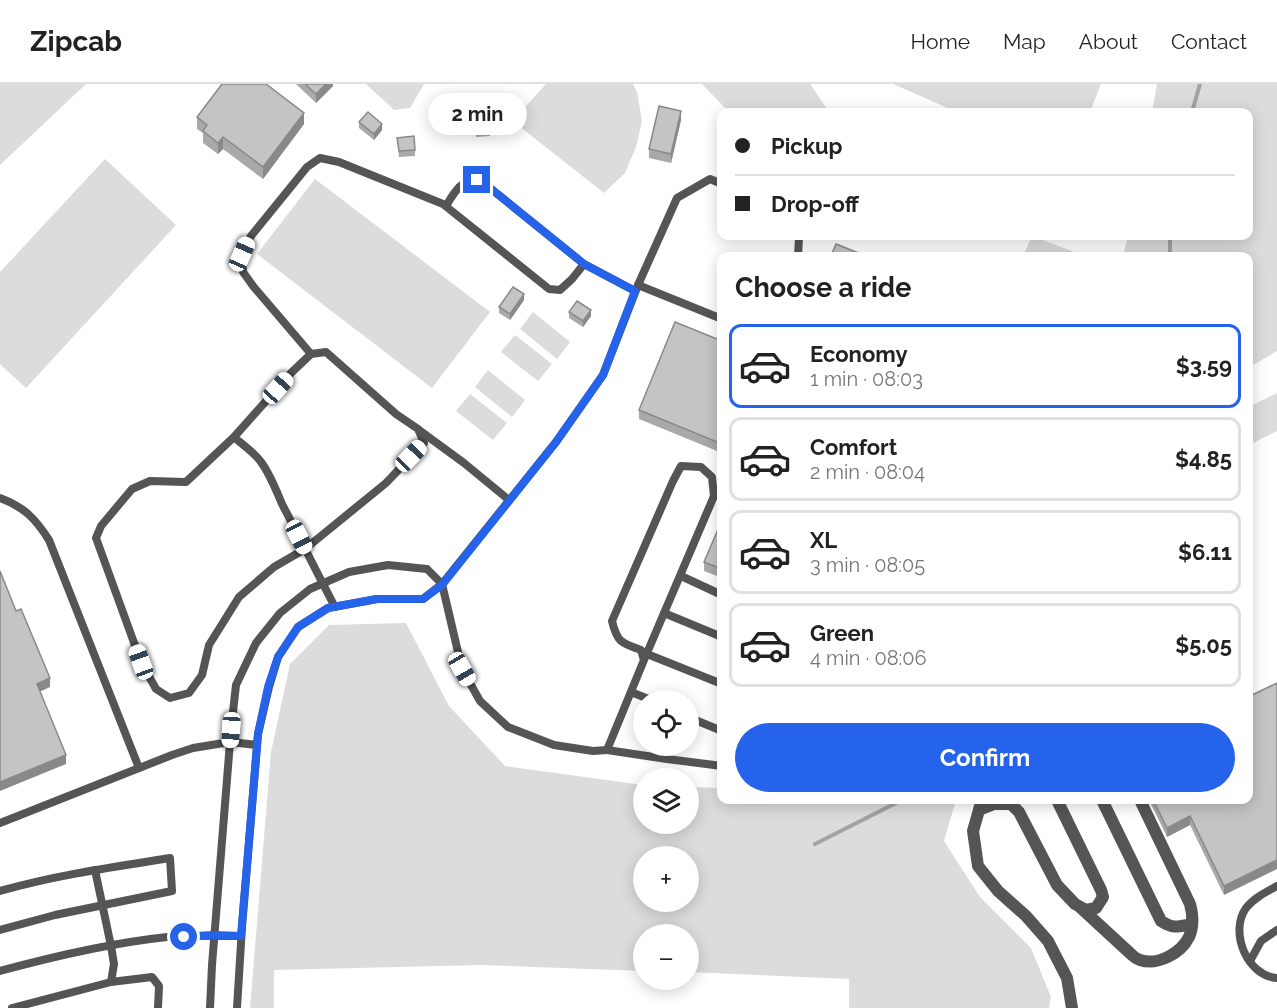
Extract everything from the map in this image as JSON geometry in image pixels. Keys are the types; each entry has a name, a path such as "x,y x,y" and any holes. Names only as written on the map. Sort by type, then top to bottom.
{"street":[{"path":"1059,804 1103,897 1096,908 1086,910 1080,907 1057,885 1019,812 1011,804 982,805 973,831 978,866 998,891 1026,916 1048,941 1066,978 1072,1008"},
{"path":"1104,804 1161,921 1169,926 1179,927 1192,924"},
{"path":"1080,907 1132,955 1142,961 1169,957 1182,948 1190,936 1193,917 1190,904 1142,804"}],"lane":[{"path":"311,354 243,272 242,254 250,236 306,167 320,158 339,162 446,206 549,289 560,290 584,264"},
{"path":"237,1008 258,734 268,687 278,657 298,627 328,608 377,599 423,599 442,585 556,442 603,375 637,288 677,198 710,179 717,182"},
{"path":"446,206 457,189 467,181 477,180 584,264 637,288 717,317"},
{"path":"418,429 424,443 386,483 305,549 274,567 239,597 209,645 201,675 189,693 170,698 156,689 141,662 96,538 101,526 132,489 150,481 186,482 234,437 311,354 326,352 396,414 418,429 464,463 509,500"},
{"path":"234,437 261,462 335,607"},
{"path":"607,750 645,657 714,496 712,477 700,467 681,466 612,621 615,634 623,644 641,650 645,657 717,682"},
{"path":"0,498 20,507 30,515 49,540 139,768"},
{"path":"210,1008 214,935 236,685 256,643 280,613 310,589 349,572 388,565 427,569 442,585 462,669 480,701 507,726 554,745 717,765"},
{"path":"681,576 717,594"},
{"path":"664,613 717,636"},
{"path":"699,722 717,729"},
{"path":"0,823 193,748 230,742 257,745"},
{"path":"0,891 28,883 170,858 172,891 55,915 0,930"},
{"path":"95,870 114,964 111,982"},
{"path":"1277,886 1253,901 1246,908 1239,923 1241,947 1250,961 1258,971 1277,978"},
{"path":"1250,961 1261,941 1277,930"},
{"path":"0,971 50,957 168,937 241,936"},
{"path":"12,1008 111,982 152,977 159,986 158,1008"}],"shaded area":[{"path":"0,84 86,84 0,165"},
{"path":"366,84 424,84 410,108 394,110"},
{"path":"546,84 633,84 637,92 642,121 636,147 625,173 604,193 519,126 516,117"},
{"path":"702,84 810,84 826,108 725,108"},
{"path":"893,84 1101,84 1092,108 948,108"},
{"path":"1157,84 1277,84 1277,351 1253,365 1253,252 1124,252 1127,240 1253,240 1253,108 1153,108"},
{"path":"105,159 176,225 26,388 0,364 0,272"},
{"path":"315,179 490,312 432,388 257,254"},
{"path":"1030,240 1043,240 1074,252 1025,252"},
{"path":"533,312 570,342 557,359 520,329"},
{"path":"515,335 552,364 538,381 501,352"},
{"path":"488,370 525,400 512,417 475,387"},
{"path":"1277,393 1277,431 1253,443 1253,405"},
{"path":"470,394 507,423 493,440 456,411"},
{"path":"406,623 449,706 505,766 633,784 633,834 699,834 699,787 717,788 717,804 955,804 944,841 980,897 1031,948 1051,997 1049,1008 849,1008 849,979 699,972 699,924 633,924 633,971 481,965 274,970 274,1008 250,1008 271,752 290,664 329,625"}],"building":[{"path":"222,84 266,84 304,113 263,167 223,137 218,143 203,131 207,125 197,117"},
{"path":"305,84 326,84 316,94"},
{"path":"659,106 681,111 671,154 649,149"},
{"path":"368,112 382,124 374,134 359,122"},
{"path":"488,114 490,130 476,131 475,115"},
{"path":"414,136 415,150 399,151 397,138"},
{"path":"836,244 856,252 833,252"},
{"path":"513,287 524,294 510,314 499,307"},
{"path":"577,301 591,310 583,321 569,312"},
{"path":"675,322 717,339 717,442 639,410"},
{"path":"717,532 717,567 704,562"},
{"path":"0,571 16,611 21,609 50,678 37,684 66,755 0,782"},
{"path":"1277,683 1277,860 1224,886 1190,816 1167,828 1155,804 1253,804 1253,695"}],"waterway":[{"path":"1193,108 1200,84"},
{"path":"1170,240 1170,252"},
{"path":"815,844 894,804"}],"route":[{"path":"184,937 241,936 258,734 268,687 278,657 298,627 328,608 377,599 423,599 442,585 556,442 603,375 635,291 584,264 477,180"}]}
